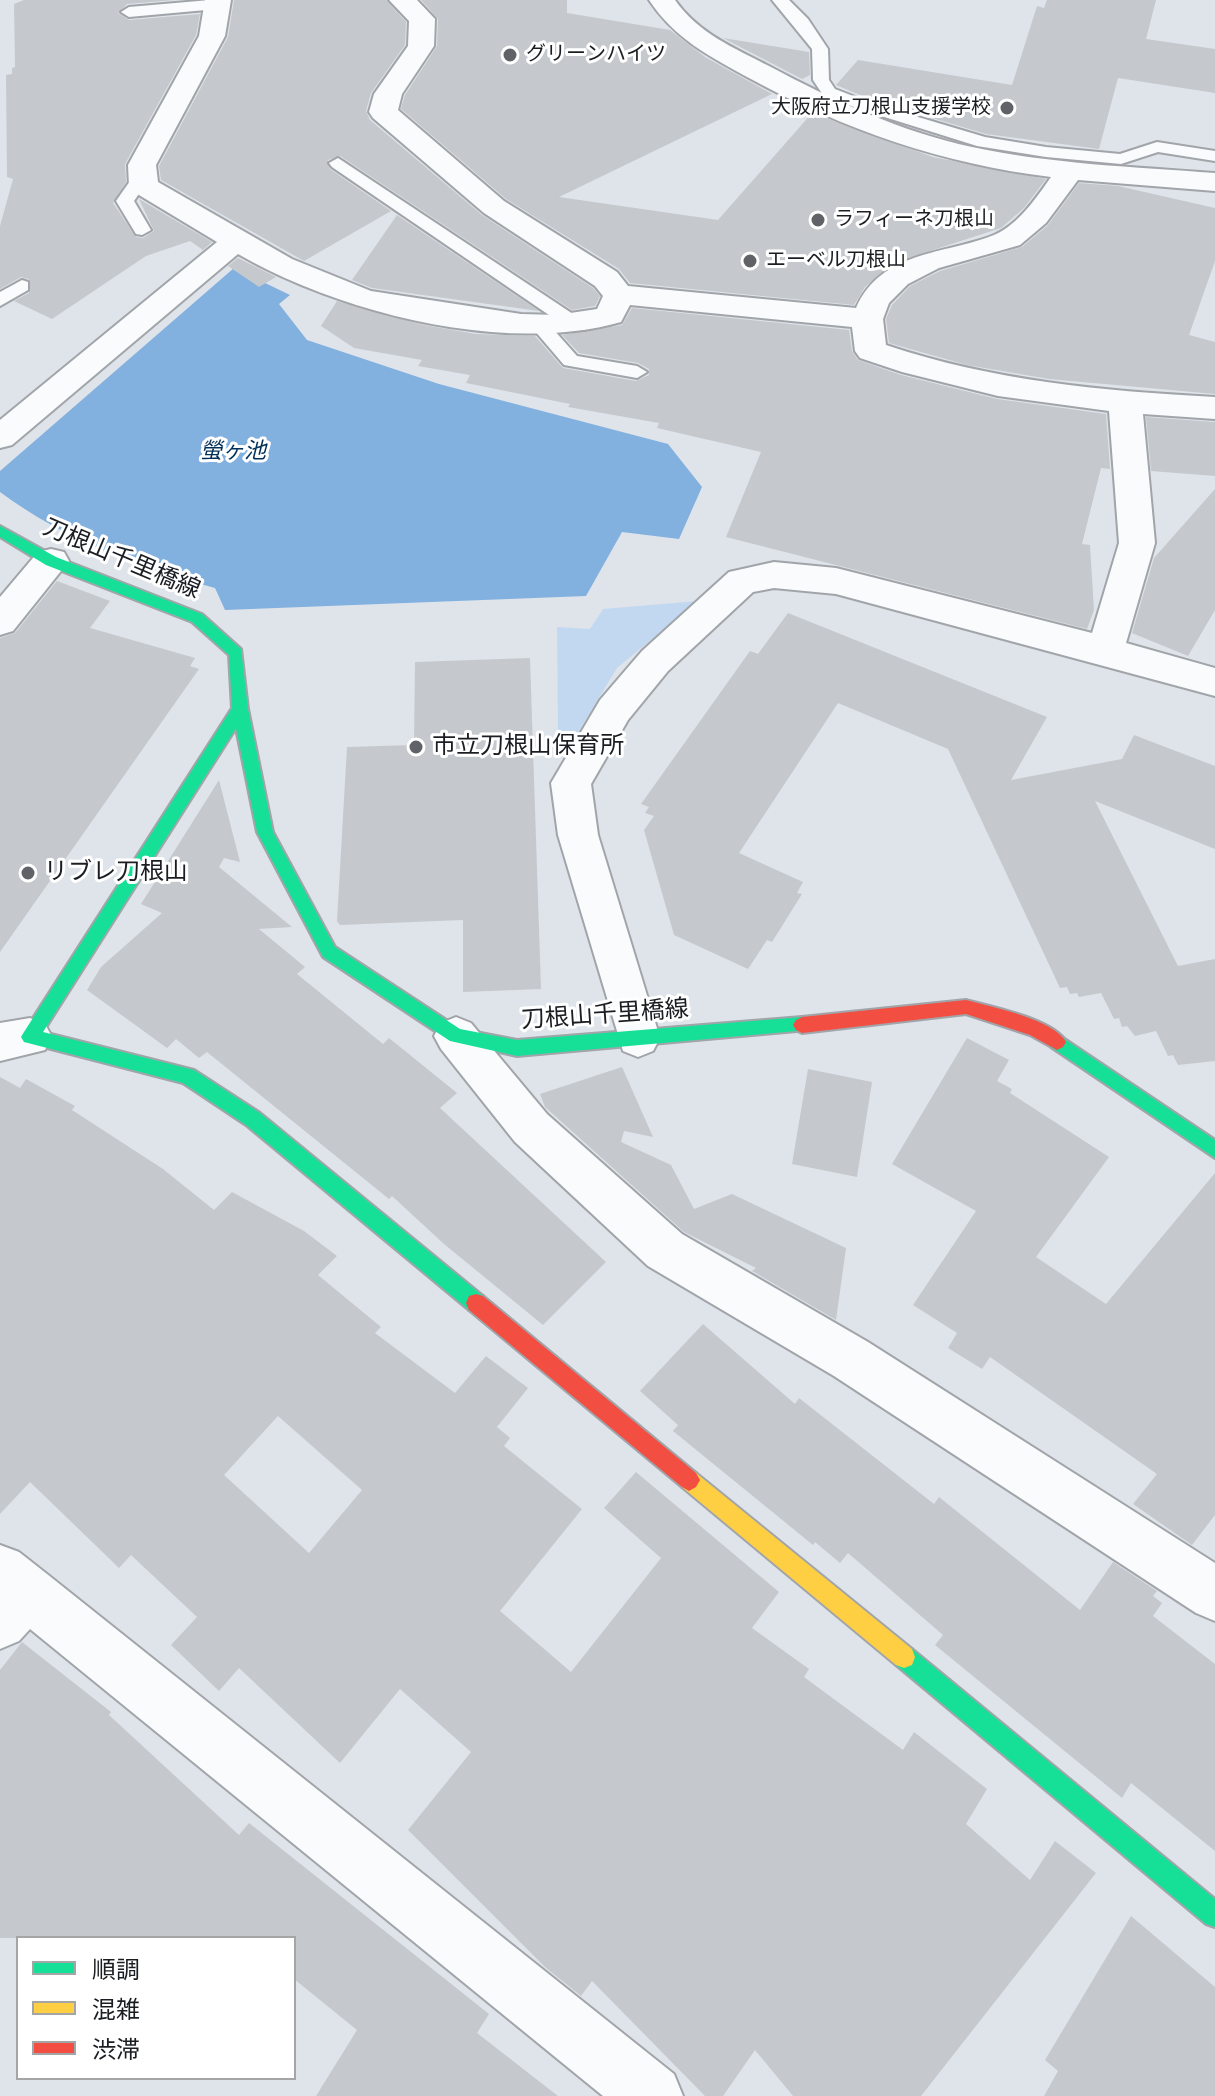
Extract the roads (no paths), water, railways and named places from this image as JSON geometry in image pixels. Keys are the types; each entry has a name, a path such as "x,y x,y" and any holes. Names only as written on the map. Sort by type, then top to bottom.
{"street":[{"path":"402,0 422,19 421,46 388,94 383,112 494,207 606,279 619,295 867,319"},
{"path":"662,0 682,30 820,106 910,139 971,156 1071,170 1215,182"},
{"path":"217,2 212,36 142,165 144,186 235,242 331,289 395,305 504,323 578,326 610,315 619,295"},
{"path":"1071,170 1047,202 1008,240 935,258 901,271 871,307 867,319 871,351 932,374 1007,390 1125,403 1215,408"},
{"path":"0,437 235,242"},
{"path":"1105,650 1137,543 1125,403"},
{"name":"刀根山千里橋線","path":"0,531 51,561 197,618 236,653 240,709 265,832 329,952 456,1036 517,1048 778,1028 966,1007 1036,1029 1085,1059 1215,1150"},
{"path":"0,622 51,561"},
{"path":"638,1038 578,835 571,783 614,710 645,674 742,581 774,575 836,581 1105,650 1215,682"},
{"path":"240,709 15,1040 188,1076 253,1119 1215,1915"},
{"path":"456,1036 531,1128 665,1250 851,1359 1215,1594"},
{"path":"9,1595 652,2096"}],"lane":[{"path":"780,0 802,22 820,49 821,80 829,92 880,112 983,142 1046,152 1121,159 1157,147 1215,156"},
{"path":"129,12 217,2"},
{"path":"338,163 578,326"},
{"path":"142,230 125,201 143,175"},
{"path":"0,300 22,286"},
{"path":"538,324 571,361 637,372"}],"water":[{"name":"螢ヶ池","path":"234,268 290,295 279,304 307,340 439,384 668,444 702,487 679,539 622,532 586,596 225,610 215,588 130,561 76,538 0,492 0,471"}],"place":[{"name":"グリーンハイツ","path":"510,55"},
{"name":"大阪府立刀根山支援学校","path":"1007,108"},
{"name":"ラフィーネ刀根山","path":"818,220"},
{"name":"エーベル刀根山","path":"750,261"},
{"name":"市立刀根山保育所","path":"416,747"},
{"name":"リブレ刀根山","path":"28,873"}]}
